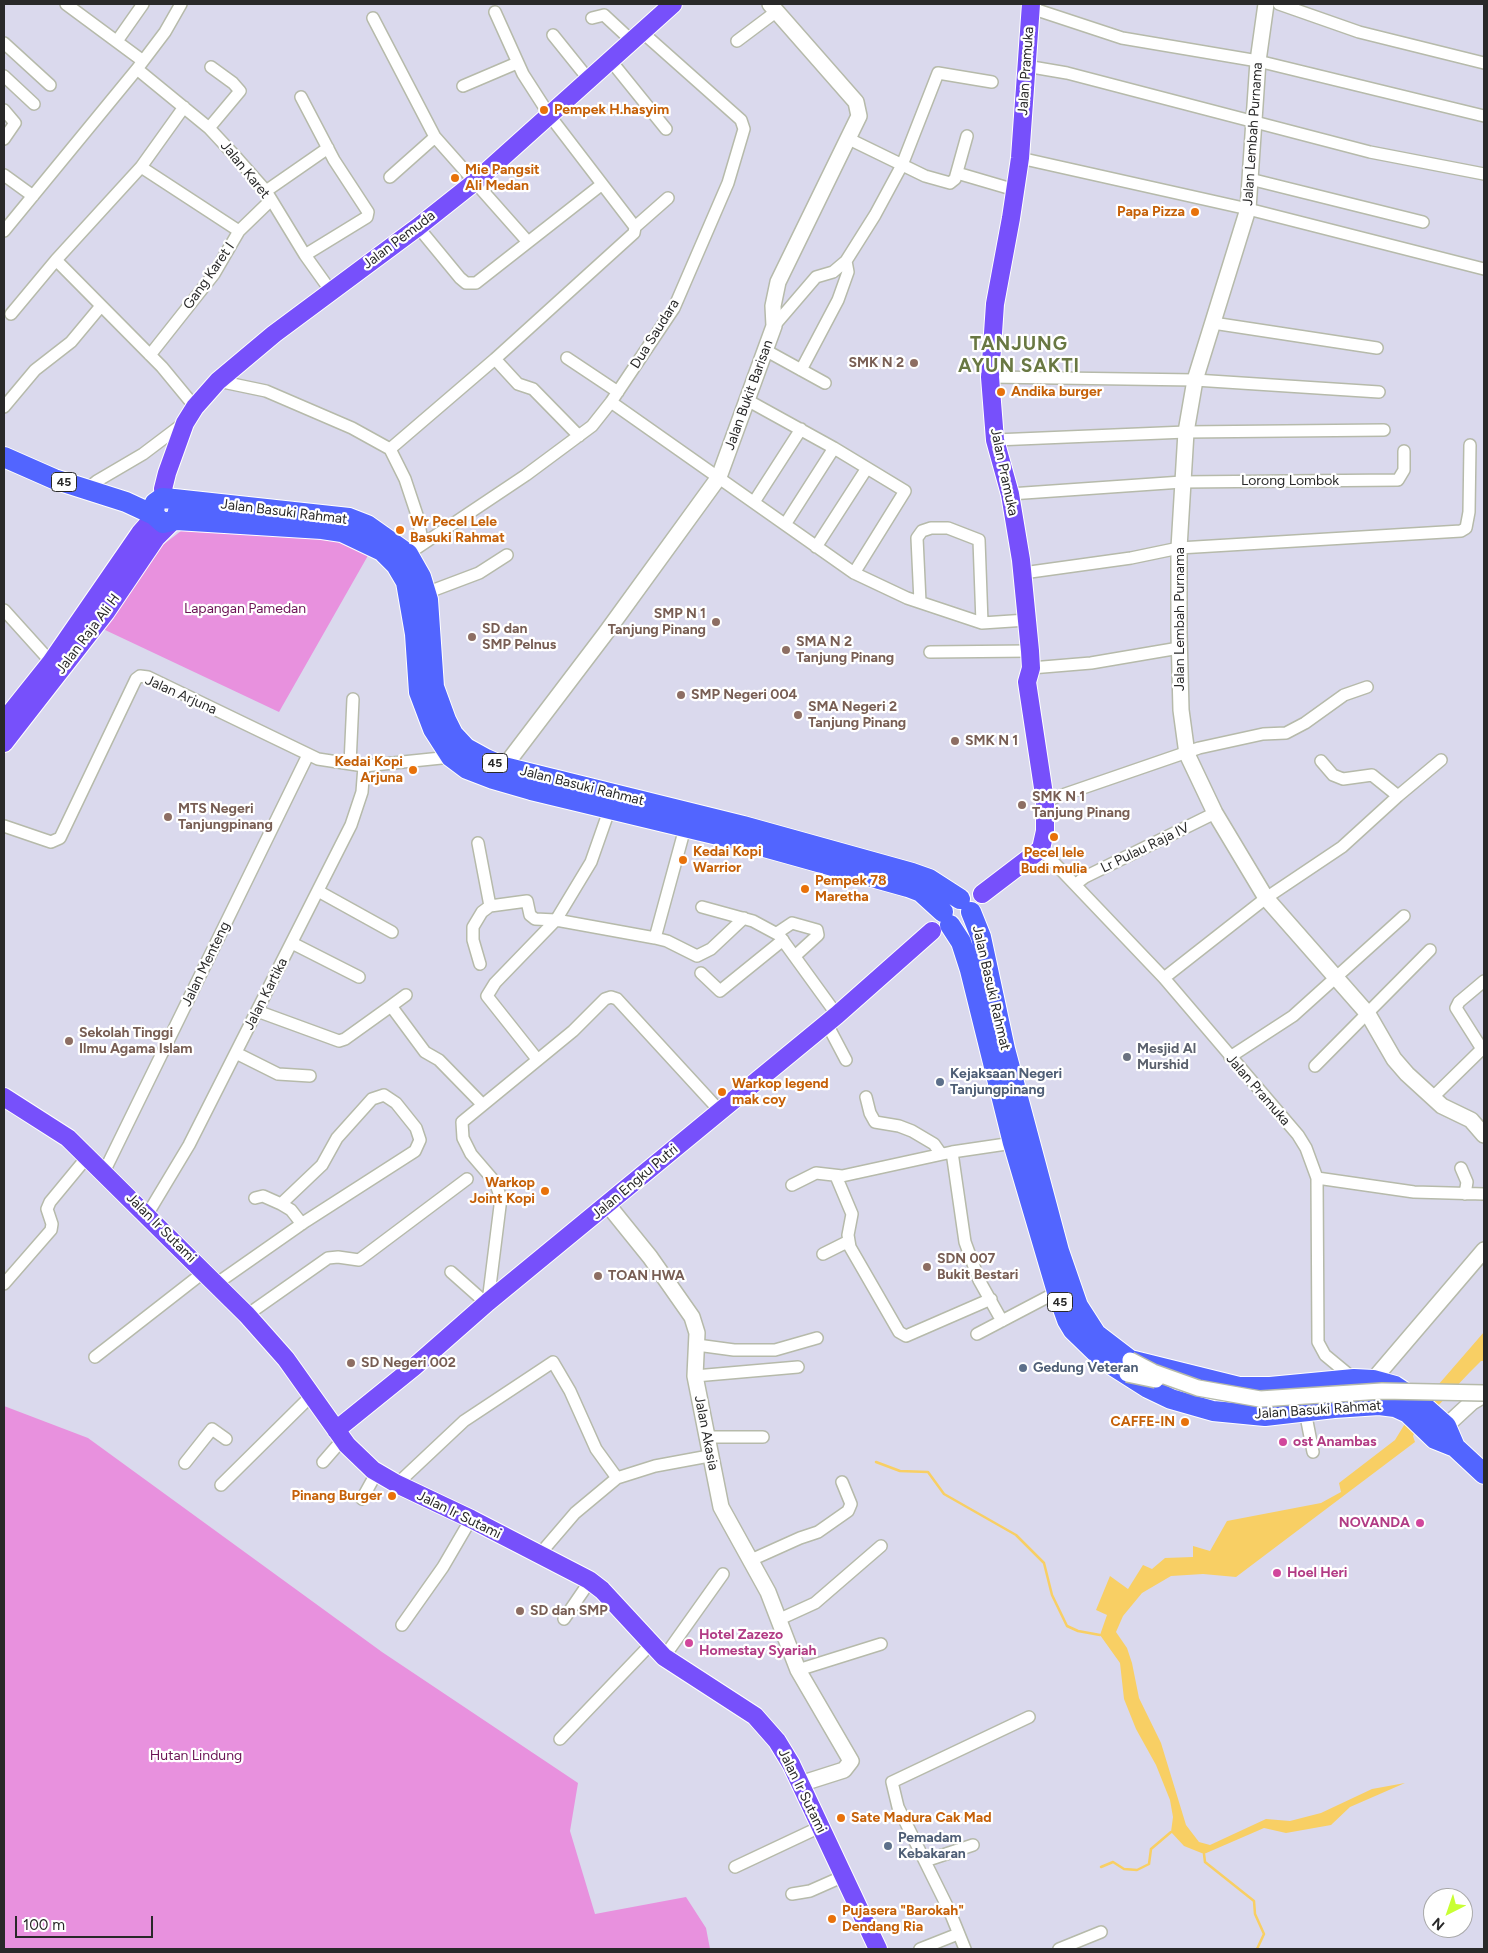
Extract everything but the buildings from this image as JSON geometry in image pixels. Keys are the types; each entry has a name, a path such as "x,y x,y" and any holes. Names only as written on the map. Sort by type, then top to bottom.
{"highway":[{"name":"45","path":"4,457 45,476 126,502 165,510"},
{"name":"Jalan Basuki Rahmat","path":"165,510 348,518 367,525 413,550 426,592 419,692 439,741 452,757 467,769 494,779 743,826 912,873 929,879 970,903 981,937 1057,1292 1067,1320 1073,1330 1104,1360 1128,1367 1239,1387 1270,1387 1363,1379 1395,1386 1413,1407 1444,1432"},
{"name":"Jalan Basuki Rahmat","path":"165,510 342,532 382,551 396,565 406,582 423,634 434,687 454,734 466,748 504,767 612,801 685,828 908,887 926,896 943,922 961,942 970,970 1013,1144 1078,1306 1096,1334 1148,1388 1171,1399 1213,1411 1265,1416 1305,1410 1388,1405 1413,1407"},
{"name":"Jalan Basuki Rahmat","path":"943,922 957,927 966,924 970,903"},
{"name":"45","path":"1444,1432 1484,1474"}],"main road":[{"name":"Jalan Pemuda","path":"165,510 163,489 185,423 194,407 218,382 274,334 330,290 418,227 476,181 590,81 673,4"},
{"name":"Jalan Pramuka","path":"1031,6 1020,158 995,304 990,377 995,440 1010,494 1023,573 1031,659 1027,682 1044,801 1046,831 1041,849"},
{"path":"4,721 51,662 91,607 140,533 165,510"},
{"name":"Jalan Raja Ali H","path":"4,743 106,612 156,538 165,510"},
{"path":"970,903 1041,849"},
{"name":"Jalan Engku Putri","path":"339,1434 488,1303 608,1205 719,1110 832,1019 943,922"},
{"name":"Jalan Ir Sutami","path":"4,1097 68,1138 247,1315 286,1359 311,1396 355,1454 377,1472 397,1484 471,1519 590,1581 609,1598 664,1657 755,1716 777,1741 800,1784 878,1949"}],"street":[{"name":"Jalan Karet","path":"66,4 117,41 208,128 268,196 289,226 305,255 330,290"},
{"path":"117,41 143,4"},
{"path":"4,231 140,65 165,32 181,4"},
{"name":"Jalan Lembah Purnama","path":"1266,4 1258,61 1248,209 1214,323 1194,380 1186,432 1179,548 1179,648 1181,710 1187,754 1215,813 1266,898 1368,1014 1394,1059 1419,1086 1442,1106 1482,1127"},
{"path":"1279,4 1359,32 1484,63"},
{"path":"1031,6 1122,38 1258,61 1484,116"},
{"path":"737,41 774,7"},
{"name":"Jalan Bukit Barisan","path":"504,767 605,634 718,477 774,326 773,306 778,282 859,116 856,102 774,7"},
{"path":"494,12 517,63 550,116 600,185 635,227"},
{"name":"Dua Saudara","path":"413,550 526,475 592,426 618,392 674,308 728,182 744,129 741,120 637,36 604,16 592,18"},
{"path":"373,18 435,137 476,181 528,242"},
{"path":"553,35 590,81"},
{"path":"4,43 50,85"},
{"path":"611,61 666,129"},
{"path":"463,86 517,63"},
{"path":"1026,66 1067,73 1370,152 1484,174"},
{"path":"208,128 240,91 233,83 211,67"},
{"path":"774,326 816,277 833,272 846,261 875,216 902,165 938,73 992,82"},
{"path":"4,76 34,104"},
{"path":"302,97 334,160 368,212 367,217 305,255"},
{"path":"11,314 56,260 141,166 184,107"},
{"path":"4,110 15,123 4,139"},
{"path":"849,139 925,176 950,183 955,179 967,136"},
{"path":"390,177 435,137"},
{"name":"Gang Karet I","path":"150,354 214,274 239,231 268,196 328,148"},
{"path":"1020,158 1248,209 1484,269"},
{"path":"141,166 239,231"},
{"path":"957,173 1015,190"},
{"path":"4,175 33,196"},
{"path":"1250,179 1423,222"},
{"path":"418,227 466,283 476,284 600,185"},
{"path":"390,449 494,360 634,233 635,227 668,198"},
{"path":"56,260 150,354 194,407"},
{"path":"801,370 838,300 848,272 846,261"},
{"path":"4,407 36,370 71,342 101,306"},
{"path":"1214,323 1377,348"},
{"path":"765,350 825,382"},
{"path":"567,358 618,392"},
{"path":"494,360 518,384 533,389 579,436"},
{"path":"990,377 1194,380 1379,392"},
{"path":"218,382 266,392 352,428 390,449 405,479 418,518 421,535 413,550"},
{"path":"747,400 801,429 905,490 854,573"},
{"path":"611,402 786,523 816,547 854,573 920,602 982,623 1027,620"},
{"path":"87,489 143,454 185,423"},
{"path":"754,502 801,429"},
{"path":"995,440 1186,432 1384,430"},
{"path":"1023,573 1131,558 1179,548 1462,531 1467,524 1469,512 1470,445"},
{"path":"786,523 834,448"},
{"name":"Lorong Lombok","path":"1010,494 1182,482 1398,480 1404,470 1404,451"},
{"path":"816,547 866,468"},
{"path":"920,602 917,538 922,531 931,528 948,528 979,540 982,623"},
{"path":"426,592 479,573 507,555"},
{"path":"4,610 51,662"},
{"path":"930,652 1091,663 1179,648"},
{"name":"Jalan Arjuna","path":"4,826 51,842 60,838 136,680 140,676 148,677 308,755 364,766 452,757"},
{"path":"1044,801 1187,754 1199,748 1263,734 1286,733 1305,723 1344,695 1367,687"},
{"path":"350,764 353,699"},
{"name":"Jalan Menteng","path":"104,1172 308,755"},
{"path":"1164,978 1266,898 1342,847 1441,760"},
{"path":"1321,762 1333,774 1343,779 1372,775 1398,796"},
{"name":"Jalan Kartika","path":"147,1215 189,1145 356,816 362,792 364,766"},
{"path":"537,1059 486,996 495,983 556,920 591,862 612,801"},
{"name":"Lr Pulau Raja IV","path":"1076,884 1085,877 1215,813"},
{"path":"655,938 685,828"},
{"path":"478,843 490,906"},
{"name":"Jalan Pramuka","path":"1041,849 1164,978 1298,1135 1313,1162 1317,1178 1318,1342 1325,1355 1363,1379"},
{"path":"318,891 392,932"},
{"path":"480,964 473,940 473,927 482,912 490,906 526,901 532,918 556,920 655,938 667,941 698,956 711,948 744,918"},
{"path":"702,907 764,925 780,936 795,956 832,1019 846,1060"},
{"path":"1230,1057 1293,1016 1404,916"},
{"path":"701,973 720,991 792,923 817,930 818,935 795,956"},
{"path":"292,943 359,977"},
{"path":"1315,1066 1430,950"},
{"path":"1433,1097 1483,1048 1456,1008 1459,1002 1484,981"},
{"path":"258,1011 339,1041 345,1039 406,995"},
{"path":"488,1303 500,1198 495,1182 471,1154 461,1131 462,1122 572,1031 605,999 611,997 617,999 719,1110"},
{"path":"391,1006 425,1052 439,1060 482,1104"},
{"path":"236,1053 278,1074 310,1076"},
{"path":"95,1357 210,1278 302,1224 415,1151 420,1140 416,1128 396,1103 384,1095 372,1099 337,1138 322,1165 281,1204"},
{"path":"866,1097 870,1113 875,1122 899,1126 912,1131 934,1144 941,1154"},
{"path":"792,1185 816,1173 836,1176 952,1152 1013,1144"},
{"path":"952,1152 965,1242 973,1267 1002,1321"},
{"path":"4,1284 51,1230 52,1224 47,1209 88,1156"},
{"path":"1461,1168 1467,1182 1465,1194"},
{"path":"836,1176 852,1214 849,1241 887,1314 902,1334 906,1336 991,1299"},
{"path":"1317,1178 1414,1192 1484,1194"},
{"path":"247,1315 328,1258 338,1257 359,1260 467,1180"},
{"path":"255,1198 263,1196 281,1204 291,1210 302,1224"},
{"name":"Jalan Akasia","path":"608,1205 650,1256 683,1302 695,1325 695,1376 709,1456 721,1507 751,1560 780,1619 782,1630 798,1670 851,1761 844,1770 800,1784"},
{"path":"823,1254 849,1241"},
{"path":"1363,1379 1484,1250"},
{"path":"451,1272 488,1303"},
{"path":"977,1334 1057,1292"},
{"path":"696,1345 734,1350 775,1350 818,1338"},
{"path":"397,1484 464,1421 553,1362 570,1391 596,1449 617,1478"},
{"path":"695,1376 798,1367"},
{"path":"1128,1367 1152,1372 1198,1388 1260,1399 1382,1391 1484,1394"},
{"path":"1128,1367 1150,1378 1207,1397 1241,1403 1259,1404 1363,1397 1484,1400"},
{"path":"1444,1432 1472,1402 1484,1394"},
{"path":"221,1485 311,1396"},
{"path":"1444,1432 1484,1408"},
{"path":"1305,1410 1313,1452"},
{"path":"185,1463 212,1428 226,1439"},
{"path":"323,1462 339,1434"},
{"path":"706,1437 763,1437"},
{"path":"539,1555 575,1513 617,1478 655,1466 709,1456"},
{"path":"362,1499 377,1472"},
{"path":"751,1560 818,1532 848,1511 851,1504 842,1482"},
{"path":"402,1625 439,1573 471,1519"},
{"path":"780,1619 815,1603 881,1546"},
{"path":"664,1657 723,1574"},
{"path":"564,1618 590,1581"},
{"path":"560,1740 651,1644"},
{"path":"798,1670 881,1644"},
{"path":"965,1949 898,1807 892,1782 1029,1717"},
{"path":"735,1866 820,1827"},
{"path":"925,1862 973,1845"},
{"path":"792,1894 810,1891 844,1876"},
{"path":"1059,1949 1101,1932"},
{"path":"920,1949 958,1934"}],"green space":[{"name":"Lapangan Pamedan","path":"196,528 336,536 370,552 279,712 103,629 160,547 181,531"},
{"name":"Hutan Lindung","path":"4,1406 88,1438 382,1652 578,1783 570,1831 595,1914 686,1897 706,1928 710,1949 4,1949"}],"shaded area":[{"path":"1484,1332 1484,1361 1481,1361 1470,1372 1416,1429 1413,1436 1415,1442 1236,1577 1203,1574 1171,1576 1142,1593 1123,1616 1116,1632 1127,1648 1139,1698 1161,1743 1186,1825 1199,1842 1210,1845 1266,1819 1290,1821 1321,1813 1372,1789 1405,1783 1350,1807 1331,1825 1286,1833 1264,1828 1204,1854 1184,1846 1171,1832 1173,1817 1170,1800 1156,1765 1136,1729 1124,1699 1120,1663 1100,1635 1107,1615 1096,1610 1110,1576 1128,1589 1143,1565 1152,1569 1165,1558 1193,1557 1193,1546 1210,1551 1227,1521 1321,1503 1341,1492 1339,1483 1395,1440 1406,1422"}],"waterway":[{"path":"876,1462 900,1471 928,1472 944,1494 1016,1535 1044,1563 1052,1595 1067,1626 1078,1631 1100,1635"},
{"path":"1101,1867 1113,1862 1124,1869 1137,1870 1149,1864 1151,1849 1171,1832"},
{"path":"1204,1854 1205,1862 1254,1901 1255,1914 1264,1934 1257,1949"}],"place":[{"name":"Pempek H.hasyim","path":"544,110"},
{"name":"Mie Pangsit Ali Medan","path":"455,178"},
{"name":"Papa Pizza","path":"1195,212"},
{"name":"SMK N 2","path":"914,363"},
{"name":"Andika burger","path":"1001,392"},
{"name":"Wr Pecel Lele Basuki Rahmat","path":"400,530"},
{"name":"SMP N 1 Tanjung Pinang","path":"716,622"},
{"name":"SD dan SMP Pelnus","path":"472,637"},
{"name":"SMA N 2 Tanjung Pinang","path":"786,650"},
{"name":"SMP Negeri 004","path":"681,695"},
{"name":"SMA Negeri 2 Tanjung Pinang","path":"798,715"},
{"name":"SMK N 1","path":"955,741"},
{"name":"Kedai Kopi Arjuna","path":"413,770"},
{"name":"SMK N 1 Tanjung Pinang","path":"1022,805"},
{"name":"MTS Negeri Tanjungpinang","path":"168,817"},
{"name":"Pecel lele Budi mulia","path":"1054,837"},
{"name":"Kedai Kopi Warrior","path":"683,860"},
{"name":"Pempek 78 Maretha","path":"805,889"},
{"name":"Sekolah Tinggi Ilmu Agama Islam","path":"69,1041"},
{"name":"Mesjid Al Murshid","path":"1127,1057"},
{"name":"Kejaksaan Negeri Tanjungpinang","path":"940,1082"},
{"name":"Warkop legend mak coy","path":"722,1092"},
{"name":"Warkop Joint Kopi","path":"545,1191"},
{"name":"SDN 007 Bukit Bestari","path":"927,1267"},
{"name":"TOAN HWA","path":"598,1276"},
{"name":"SD Negeri 002","path":"351,1363"},
{"name":"Gedung Veteran","path":"1023,1368"},
{"name":"CAFFE-IN","path":"1185,1422"},
{"name":"ost Anambas","path":"1283,1442"},
{"name":"Pinang Burger","path":"392,1496"},
{"name":"NOVANDA","path":"1420,1523"},
{"name":"Hoel Heri","path":"1277,1573"},
{"name":"SD dan SMP","path":"520,1611"},
{"name":"Hotel Zazezo Homestay Syariah","path":"689,1643"},
{"name":"Sate Madura Cak Mad","path":"841,1818"},
{"name":"Pemadam Kebakaran","path":"888,1846"},
{"name":"Pujasera \"Barokah\" Dendang Ria","path":"832,1919"}],"district":[{"name":"TANJUNG AYUN SAKTI","path":"1019,355"}]}
